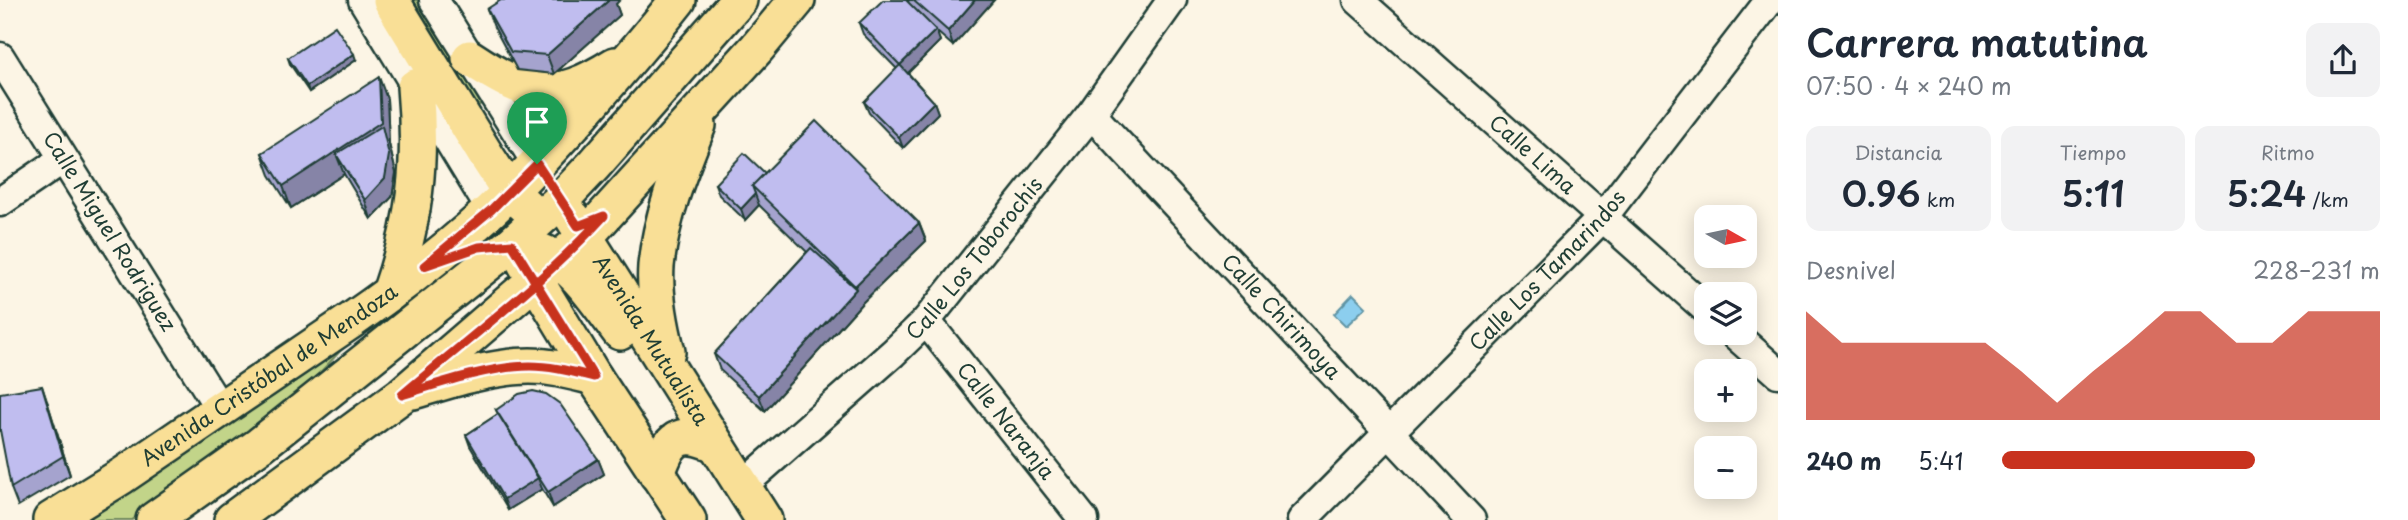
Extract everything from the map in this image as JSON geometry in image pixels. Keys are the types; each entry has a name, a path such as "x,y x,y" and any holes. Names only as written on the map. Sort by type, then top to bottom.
{"main road":[{"name":"Avenida Mutualista","path":"391,0 500,201 512,244 566,234"},
{"name":"Avenida Cristóbal de Mendoza","path":"51,520 122,476 389,294 424,266 500,201 537,164 638,50 678,0"},
{"path":"566,234 739,0"},
{"path":"232,520 402,395 566,234 707,102 797,0"},
{"path":"470,58 509,81 543,91 567,90 593,79 638,50"},
{"path":"389,294 404,254 413,212 419,126 415,87"},
{"path":"672,376 658,312 656,267 663,225 674,186 707,102"},
{"name":"Avenida Mutualista","path":"537,164 566,234 594,377 688,520"},
{"path":"500,201 527,208 566,234 584,285 688,419 715,444"},
{"name":"Avenida Mutualista","path":"566,234 672,376 764,520"},
{"path":"424,266 479,247 512,244"},
{"name":"Avenida Cristóbal de Mendoza","path":"154,520 260,445 512,244"},
{"path":"402,395 498,370 530,366 560,368 594,377"},
{"path":"657,474 670,444 680,437 690,435 715,444"}],"street":[{"path":"363,0 415,87 500,201"},
{"path":"433,0 537,164"},
{"name":"Calle Los Toborochis","path":"742,486 926,321 1091,114 1172,0"},
{"name":"Calle Lima","path":"1358,0 1694,298"},
{"name":"Calle Los Tamarindos","path":"1302,520 1603,217 1770,0"},
{"name":"Calle Miguel Rodriguez","path":"0,57 220,409"},
{"name":"Calle Chirimoya","path":"1091,114 1471,520"},
{"path":"0,202 64,159"},
{"name":"Calle Naranja","path":"926,321 1084,520"},
{"path":"1747,345 1778,373"}],"green space":[{"path":"401,0 417,0 481,104 468,112"},
{"path":"347,344 273,422 132,520 83,520"}],"water":[{"path":"1353,294 1366,307 1346,326 1334,314"}],"building":[{"path":"501,0 609,0 547,55 511,52 487,9"},
{"path":"883,0 906,0 936,30 900,65 859,23"},
{"path":"913,0 975,0 948,31"},
{"path":"335,26 354,54 307,86 288,58"},
{"path":"900,65 934,102 899,137 864,102"},
{"path":"379,77 381,122 283,186 262,153"},
{"path":"816,121 919,223 855,286 752,186"},
{"path":"382,126 389,155 385,178 365,200 336,154"},
{"path":"744,153 765,173 752,186 755,194 741,209 715,184"},
{"path":"811,248 856,289 759,396 714,354"},
{"path":"42,386 63,456 11,488 0,430 0,393"},
{"path":"533,391 546,394 560,404 598,459 548,492 496,410 519,394"},
{"path":"498,414 538,478 504,499 466,435"}],"route":[{"path":"537,164 491,210 424,266 479,247 512,244 536,280 594,377 560,368 530,366 439,383 402,395 499,313 536,280 559,261 604,216 578,226 537,164"}]}
